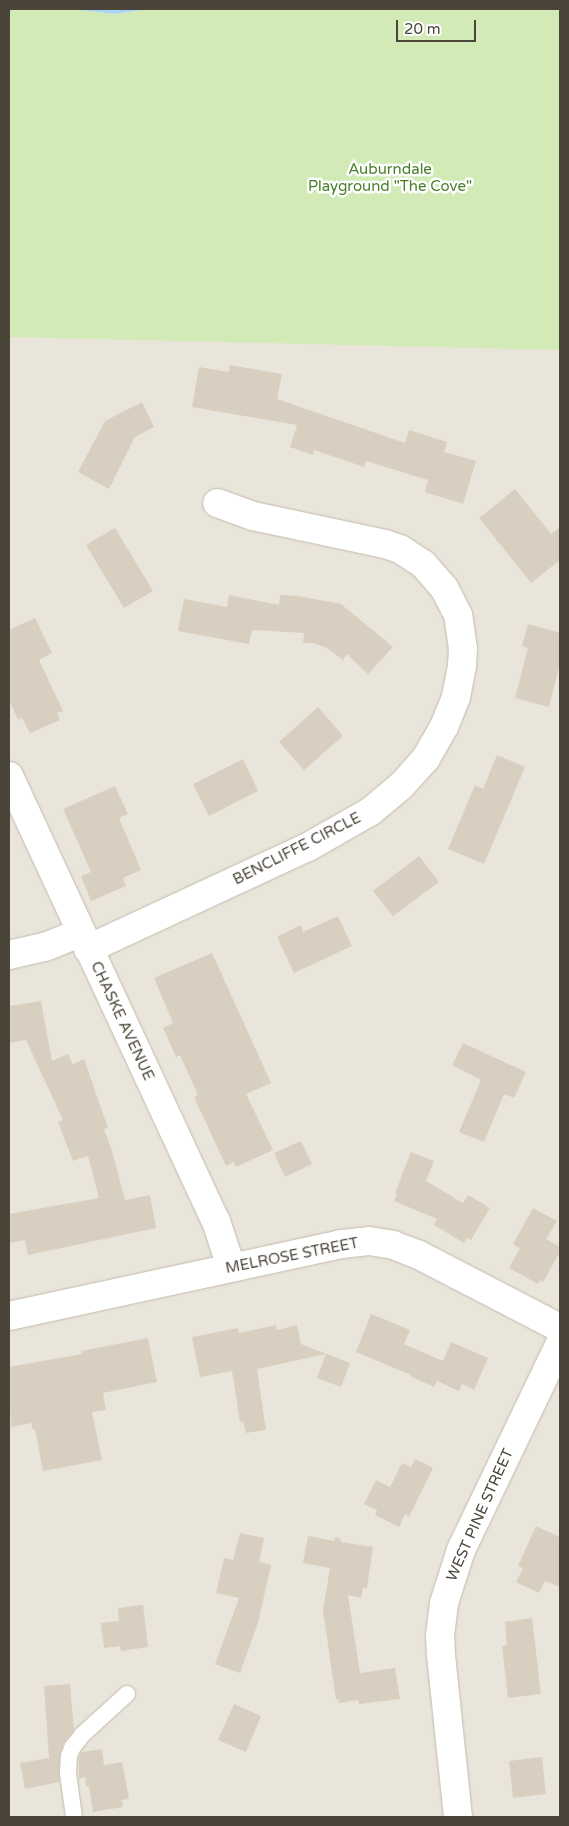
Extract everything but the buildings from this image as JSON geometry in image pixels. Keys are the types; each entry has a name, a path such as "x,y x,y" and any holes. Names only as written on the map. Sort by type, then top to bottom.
{"street":[{"name":"BENCLIFFE CIRCLE","path":"9,956 45,947 84,941 308,847 372,811 401,786 426,758 444,727 456,697 462,666 460,623 452,600 434,574 406,552 385,544 253,516 216,503"},
{"name":"CHASKE AVENUE","path":"9,776 84,941 216,1221 231,1268"},
{"name":"MELROSE STREET","path":"9,1316 341,1244 369,1241 381,1242 417,1254 560,1328"},
{"name":"WEST PINE STREET","path":"458,1817 441,1654 440,1636 444,1603 461,1550 560,1343"}],"lane":[{"path":"74,1817 68,1774 69,1756 72,1748 82,1735 127,1694"}],"shaded area":[{"path":"9,332 560,349 560,1817 9,1817"}],"green space":[{"name":"Auburndale Playground \"The Cove\"","path":"9,9 73,9 114,14 151,9 560,9 560,350 9,337"}],"water":[{"path":"73,9 151,9 114,14"}]}
